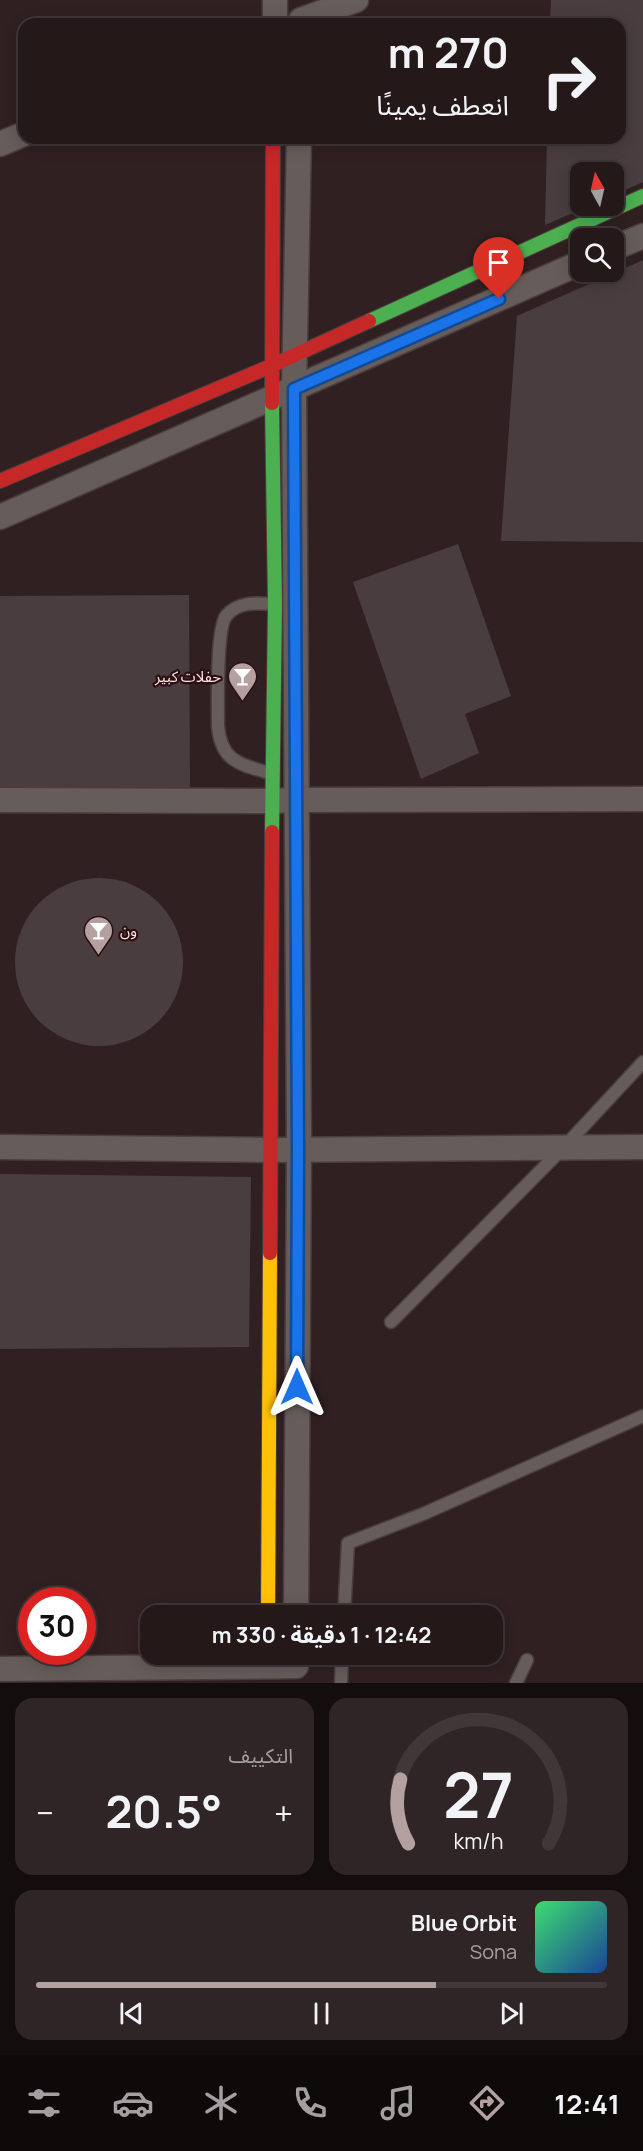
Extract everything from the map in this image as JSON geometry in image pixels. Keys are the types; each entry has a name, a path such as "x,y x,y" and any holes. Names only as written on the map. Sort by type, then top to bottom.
{"street":[{"path":"275,0 275,18"},
{"path":"301,15 356,0"},
{"path":"0,144 18,136"},
{"path":"273,144 271,399 275,604 272,774 283,800 298,1149 296,1605"},
{"path":"268,1605 270,1150 283,800 299,144"},
{"path":"0,482 271,366 643,196"},
{"path":"624,245 643,236"},
{"path":"0,517 570,267"},
{"path":"0,800 643,799"},
{"path":"0,1147 270,1150 643,1147"},
{"path":"0,1669 296,1668"}],"lane":[{"path":"272,774 247,767 230,759 219,740 218,726 220,634 225,617 233,610 251,602 275,604"},
{"path":"391,1322 565,1146 643,1062"},
{"path":"345,1605 348,1543 423,1514 643,1416"},
{"path":"516,1683 527,1660"},
{"path":"341,1683 342,1665"}],"building":[{"path":"551,0 643,0 643,182 624,191 624,162 570,162 570,214 545,225 547,144 626,144 626,18 550,18"},
{"path":"643,260 643,542 501,541 517,316 594,282 624,282 624,268"},
{"path":"458,544 511,696 465,714 479,753 421,779 353,582"},
{"path":"189,595 190,789 0,791 0,596"},
{"name":"ون","path":"99,878 131,885 145,892 158,903 169,916 176,930 183,962 176,994 169,1008 158,1021 145,1032 131,1039 99,1046 67,1039 53,1032 40,1021 29,1008 22,994 15,962 22,930 29,916 40,903 53,892 67,885"},
{"path":"0,1174 251,1177 249,1347 0,1349"}],"traffic: fast":[{"path":"369,321 643,196"},
{"path":"272,403 275,604 272,832"}],"traffic: slow":[{"path":"268,1605 270,1253"}],"traffic: jam":[{"path":"272,403 273,144"},
{"path":"0,481 271,366 369,321"},
{"path":"270,1253 272,832"}],"place":[{"name":"حفلات کبیر","path":"242,702"},
{"name":"ون","path":"99,956"}],"route":[{"path":"297,1387 294,389 499,299"}]}
